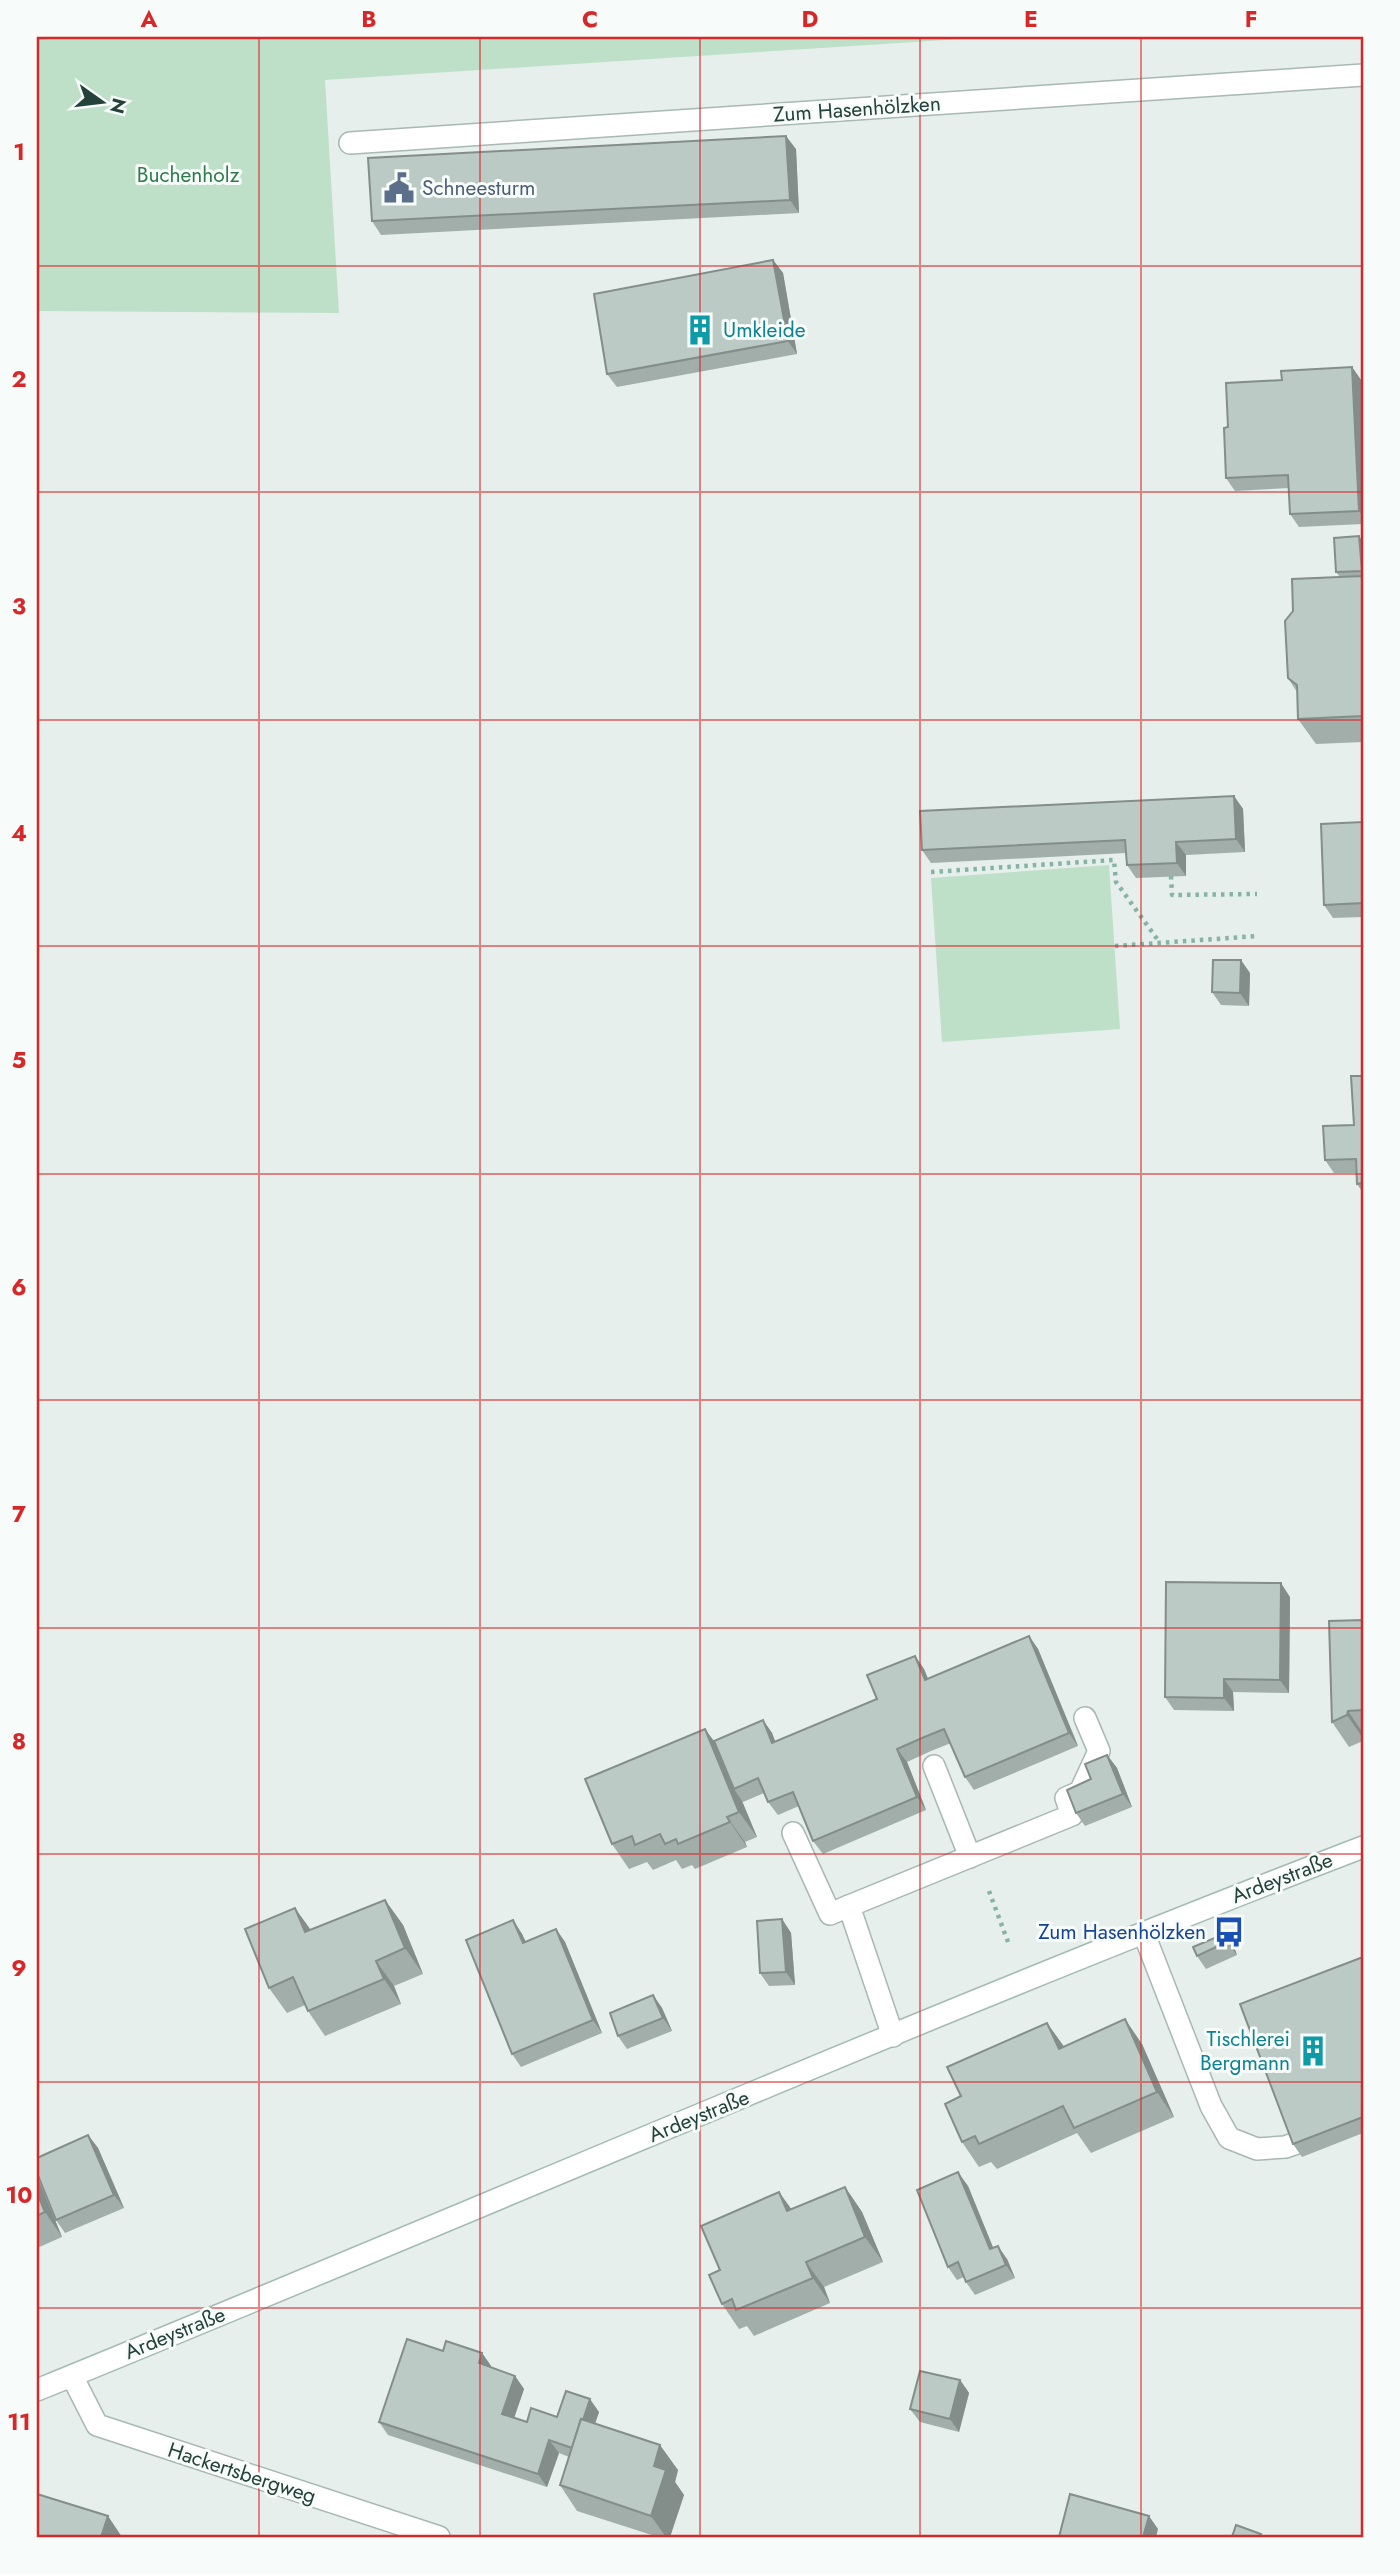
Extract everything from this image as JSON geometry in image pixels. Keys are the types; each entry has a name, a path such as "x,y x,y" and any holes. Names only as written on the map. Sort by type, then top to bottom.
{"main road":[{"name":"Zum Hasenhölzken","path":"350,143 1363,75"},
{"path":"793,1833 830,1914 1072,1815 1066,1798 1080,1792 1099,1751 1085,1718"},
{"path":"934,1766 973,1856"},
{"name":"Ardeystraße","path":"37,2390 1022,1983 1363,1847"},
{"path":"849,1906 893,2036"},
{"path":"1144,1934 1211,2106 1229,2138 1257,2148 1285,2147 1297,2143"},
{"name":"Hackertsbergweg","path":"72,2376 97,2425 439,2537"}],"path":[{"path":"931,872 1115,860 1116,883 1160,943"},
{"path":"1171,876 1172,894 1257,894"},
{"path":"1115,946 1258,936"},
{"path":"973,1856 1022,1983"}],"green space":[{"name":"Buchenholz","path":"37,37 993,37 325,80 339,313 37,311"},
{"path":"1109,865 1120,1029 942,1042 931,878"}],"building":[{"path":"786,136 790,200 372,221 368,158"},
{"name":"Umkleide","path":"773,260 788,341 607,374 594,294"},
{"path":"1352,367 1359,511 1290,514 1288,475 1226,478 1226,383 1282,380 1281,371"},
{"path":"1359,536 1362,571 1336,572 1334,538"},
{"path":"1363,576 1363,716 1298,719 1297,685 1288,678 1285,621 1293,611 1292,579"},
{"path":"1234,796 1236,839 1176,842 1177,863 1127,865 1125,840 922,850 920,811"},
{"path":"1363,822 1363,903 1324,905 1321,824"},
{"path":"1213,960 1241,960 1240,993 1212,992"},
{"path":"1351,1076 1363,1076 1363,1183 1357,1184 1356,1159 1325,1160 1323,1126 1354,1125"},
{"path":"1166,1582 1281,1583 1280,1680 1224,1679 1224,1698 1165,1697"},
{"path":"1363,1620 1363,1710 1348,1711 1347,1715 1332,1722 1329,1621"},
{"path":"1029,1636 1069,1733 965,1777 944,1729 922,1738 897,1749 917,1797 813,1841 793,1792 768,1802 758,1778 734,1789 714,1741 763,1720 772,1743 877,1699 867,1675 915,1656 925,1680"},
{"path":"705,1729 739,1812 727,1817 730,1822 678,1844 676,1839 665,1844 660,1834 635,1845 632,1836 612,1844 585,1779"},
{"path":"1107,1755 1123,1794 1076,1813 1067,1790 1091,1779 1085,1764"},
{"path":"385,1900 405,1948 376,1961 384,1979 308,2011 293,1977 269,1988 245,1929 295,1908 305,1932"},
{"path":"782,1919 786,1972 760,1973 757,1921"},
{"path":"513,1920 523,1943 556,1929 593,2020 512,2054 466,1940"},
{"path":"1224,1934 1227,1942 1197,1956 1193,1947"},
{"name":"Tischlerei Bergmann","path":"1363,1957 1363,2117 1293,2144 1240,2004"},
{"path":"653,1995 663,2018 618,2036 610,2013"},
{"path":"1125,2019 1157,2092 1074,2128 1063,2106 979,2144 975,2136 962,2142 945,2104 961,2096 947,2067 1047,2023 1059,2049"},
{"path":"88,2135 114,2195 56,2220 37,2173 37,2158"},
{"path":"958,2172 990,2249 998,2246 1006,2265 966,2282 958,2262 948,2267 917,2190"},
{"path":"845,2187 865,2237 806,2262 813,2278 736,2310 732,2299 722,2304 709,2275 720,2270 701,2226 779,2192 787,2211"},
{"path":"37,2193 45,2212 37,2216"},
{"path":"407,2339 443,2351 446,2341 482,2353 479,2363 515,2376 502,2414 527,2422 531,2408 557,2417 566,2391 590,2399 572,2448 549,2440 538,2474 379,2422"},
{"path":"920,2371 960,2380 950,2419 910,2409"},
{"path":"581,2419 660,2445 654,2466 666,2470 651,2516 560,2485"},
{"path":"37,2494 108,2516 101,2537 37,2537"},
{"path":"1070,2494 1149,2516 1143,2537 1059,2537"},
{"path":"1236,2525 1261,2534 1259,2537 1232,2537"}],"place":[{"name":"Schneesturm","path":"399,188"},
{"name":"Umkleide","path":"700,330"},
{"name":"Zum Hasenhölzken","path":"1229,1932"},
{"name":"Tischlerei Bergmann","path":"1313,2051"}]}
